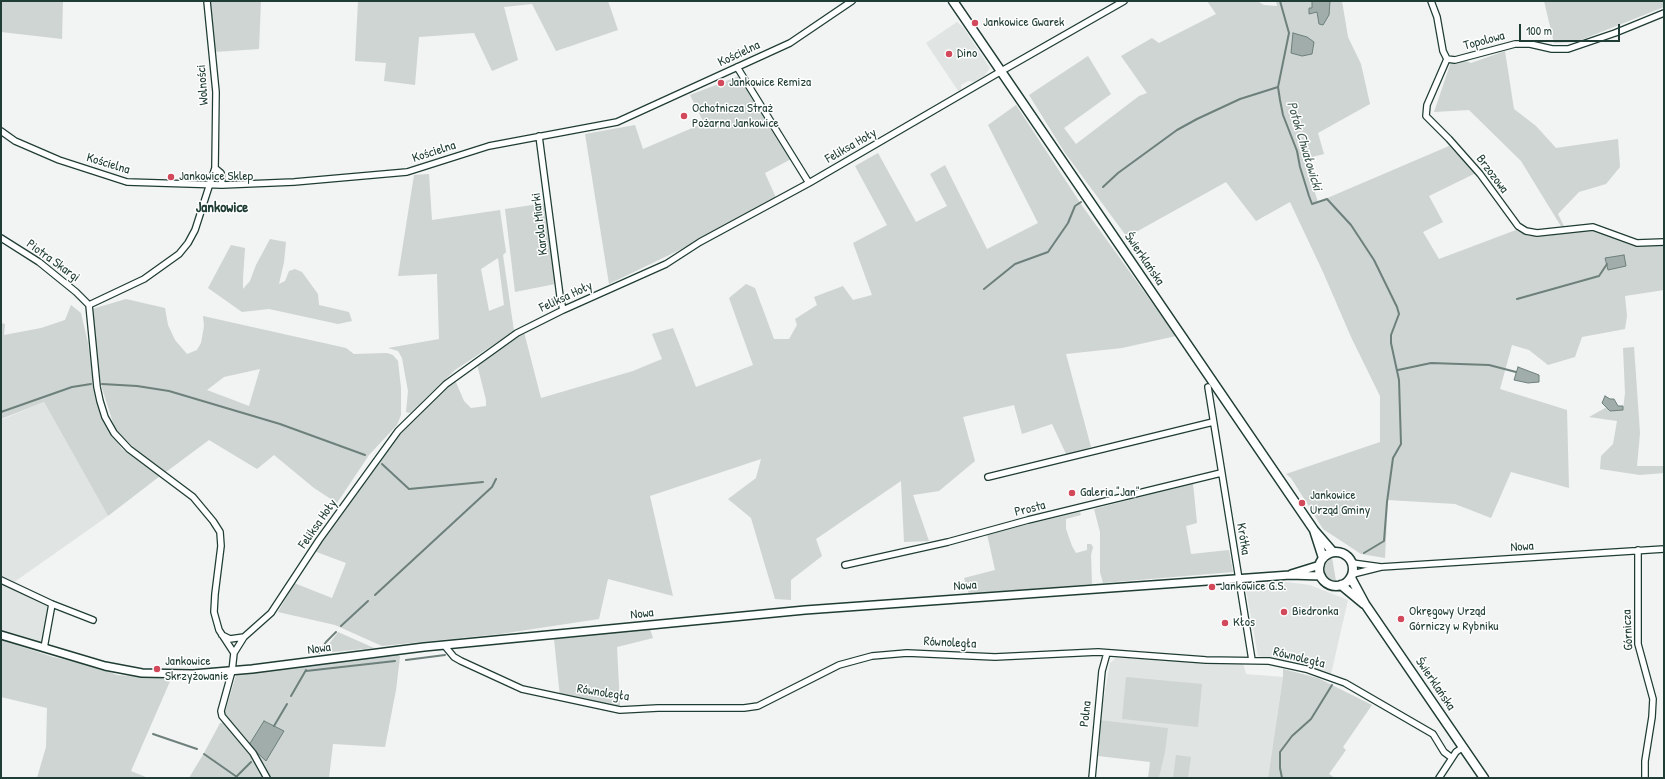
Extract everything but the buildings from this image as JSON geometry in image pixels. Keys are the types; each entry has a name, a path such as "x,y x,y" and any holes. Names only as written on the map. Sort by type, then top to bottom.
{"main road":[{"name":"Świerklańska","path":"953,1 1314,530 1333,552"},
{"name":"Świerklańska","path":"1314,530 1321,561"},
{"path":"1333,552 1343,553 1349,557 1352,563 1352,576 1341,585 1333,586 1328,584 1321,576 1321,561 1333,552"},
{"name":"Świerklańska","path":"1352,576 1365,604 1484,778"},
{"name":"Świerklańska","path":"1341,585 1365,604"}],"street":[{"name":"Wolności","path":"89,305 144,279 179,254 188,243 195,230 215,168 216,92 207,1"},
{"name":"Kościelna","path":"1,131 15,141 59,160 127,182 222,186 294,182 407,172 489,146 617,122 800,37 852,1"},
{"name":"Feliksa Hoły","path":"234,653 244,637 271,613 319,540 398,431 452,380 517,333 563,310 666,264 700,242 810,183 1124,1"},
{"path":"1431,1 1437,17 1443,51 1447,58"},
{"name":"Topolowa","path":"1447,58 1455,60 1515,44 1530,44 1552,49 1568,49 1615,33 1664,13"},
{"name":"Brzozowa","path":"1447,58 1427,105 1426,116 1480,174 1518,226 1526,231 1537,233 1593,227 1637,243 1664,242"},
{"path":"737,67 810,183"},
{"name":"Karola Miarki","path":"538,136 563,310"},
{"name":"Wolności","path":"215,168 221,173 222,186"},
{"name":"Piotra Skargi","path":"1,238 39,262 76,292 89,305"},
{"path":"89,305 100,401 105,417 114,433 128,449 154,470 174,482 193,497 220,532 221,546 214,594 214,612 219,630 234,653 232,671 221,711 222,716 253,753 267,778"},
{"name":"Krótka","path":"1208,387 1252,660"},
{"path":"988,477 1213,422"},
{"name":"Prosta","path":"845,565 948,542 1028,520 1221,474"},
{"name":"Nowa","path":"1352,563 1382,567 1664,549"},
{"name":"Górnicza","path":"1638,550 1638,644 1653,700 1652,717 1645,761 1646,778"},
{"name":"Nowa","path":"1290,575 1321,561"},
{"name":"Nowa","path":"1352,576 1382,567"},
{"name":"Nowa","path":"1,635 105,666 142,673 180,674 232,671 444,645 805,610 1290,575 1321,576"},
{"path":"1,580 52,604 93,620"},
{"path":"44,648 52,604"},
{"path":"222,635 230,639 244,637"},
{"name":"Równoległa","path":"444,645 454,657 461,661 522,689 620,710 658,708 744,708 758,706 839,665 872,656 891,654 924,653 995,657 1070,653 1108,653 1206,660 1252,660 1280,662 1330,677 1362,692 1433,734 1444,752 1452,758"},
{"name":"Polna","path":"1092,778 1102,671 1108,653"},
{"path":"1439,778 1456,752 1463,747"}],"shaded area":[{"path":"1,1 63,1 62,39 1,32"},
{"path":"210,1 261,1 259,49 214,52"},
{"path":"358,1 608,1 618,30 556,51 532,4 504,7 518,60 492,71 474,33 419,37 415,85 384,81 386,63 355,61"},
{"path":"1207,1 1257,1 1264,5 1277,6 1276,1 1342,1 1348,37 1361,64 1370,104 1318,133 1324,154 1304,159 1318,202 1449,146 1476,173 1429,196 1443,222 1423,232 1439,259 1516,230 1528,236 1544,236 1594,229 1633,244 1664,244 1664,290 1625,296 1627,316 1625,329 1582,337 1575,357 1548,365 1529,350 1512,345 1500,389 1567,410 1569,488 1511,472 1491,518 1455,504 1388,500 1385,558 1361,554 1323,529 1291,478 1286,474 1380,442 1380,396 1351,337 1323,272 1290,202 1256,221 1226,182 1127,237 1065,153 1029,95 1088,56 1111,94 1064,128 1076,144 1139,96 1147,93 1121,56 1152,38 1159,43 1216,14"},
{"path":"1312,1 1330,1 1329,15 1323,25 1319,24 1317,12 1309,14 1309,8 1312,8"},
{"path":"1544,1 1664,1 1664,7 1576,42 1554,43"},
{"path":"957,22 963,27 990,68 985,75 974,82 968,81 961,85 959,92 926,43"},
{"path":"1293,33 1307,37 1314,42 1312,54 1302,56 1291,53"},
{"path":"1505,51 1514,109 1536,126 1556,148 1618,139 1620,167 1606,184 1579,192 1558,214 1565,228 1562,228 1521,161 1469,110 1434,112 1453,56 1471,63"},
{"path":"739,76 793,158 765,173 777,200 725,228 609,284 585,134 635,125 643,149 704,123 690,95"},
{"path":"1016,105 1083,207 1176,336 1122,348 1066,354 1091,447 1067,456 1052,424 1022,434 1014,405 963,417 975,461 939,491 913,495 929,541 904,542 901,481 816,539 822,556 791,580 791,600 775,599 751,518 728,499 756,478 761,459 650,496 673,596 608,579 599,619 500,634 382,646 335,625 278,612 294,583 332,598 346,563 314,551 398,432 455,380 464,401 471,408 486,406 486,400 477,364 524,332 541,398 633,371 662,359 652,334 673,328 696,387 753,365 729,298 746,284 755,288 774,339 789,339 797,325 795,319 817,305 814,297 843,286 853,300 872,295 853,243 887,225 855,166 878,153 916,222 947,206 930,174 945,165 987,249 1038,223 988,125"},
{"path":"429,174 432,220 500,210 506,252 503,255 514,331 455,370 410,413 406,412 408,391 402,358 398,351 388,348 439,339 437,274 398,276 414,175","holes":["498,258 504,305 489,311 481,269"]},
{"path":"546,203 555,284 515,292 505,209"},
{"path":"270,239 286,242 284,262 279,284 285,281 289,271 295,269 302,272 318,294 319,305 349,312 352,321 338,324 269,309 242,312 208,288 231,245 245,248 243,289 250,281 256,265"},
{"path":"1624,255 1626,266 1608,270 1605,258"},
{"path":"126,299 165,308 168,325 175,340 187,354 197,350 201,343 204,326 203,316 346,348 354,354 387,353 393,355 398,361 401,388 401,415 397,425 369,455 337,503 314,488 274,455 257,469 209,440 166,472 151,464 115,429 101,385 92,309","holes":["260,369 249,406 207,390 224,377"]},
{"path":"71,305 81,313 88,343 96,399 105,424 122,449 160,476 108,516 44,402 1,419 1,323 5,324 4,335 41,328 65,320"},
{"path":"1634,347 1640,433 1637,466 1664,466 1664,473 1640,475 1600,469 1601,456 1613,444 1617,421 1589,417 1607,407 1623,410 1625,393 1623,348"},
{"path":"1518,367 1539,375 1539,382 1528,383 1514,380"},
{"path":"1605,396 1610,399 1614,399 1618,406 1623,406 1623,410 1610,411 1602,403"},
{"path":"44,402 108,516 10,585 52,604 47,647 1,631 1,420"},
{"path":"1193,483 1197,523 1186,526 1191,554 1229,550 1233,572 1103,583 1100,572 1100,532 1094,509"},
{"path":"1080,512 1081,515 1066,519 1066,529 1076,553 1087,550 1087,544 1091,544 1093,547 1091,555 1092,584 969,594 964,578 995,570 987,534"},
{"path":"1332,557 1336,581 1330,580 1325,575 1325,565"},
{"path":"1287,582 1310,585 1348,600 1331,674 1258,656 1245,584"},
{"path":"650,629 653,638 617,647 620,706 560,697 554,639"},
{"path":"338,632 374,648 322,653"},
{"path":"1,640 53,657 92,665 117,675 171,679 131,771 148,778 37,778 46,747 47,708 1,697"},
{"path":"398,654 400,657 396,690 385,747 333,744 329,778 189,778 220,723 224,723 252,757 257,752 224,715 236,675"},
{"path":"1116,658 1243,663 1246,674 1283,677 1268,778 1159,778 1165,753 1167,728 1100,720 1110,663"},
{"path":"1283,669 1318,678 1372,705 1343,747 1346,750 1329,774 1335,778 1268,778"},
{"path":"1126,677 1202,684 1198,727 1122,719"},
{"path":"1100,720 1168,728 1165,753 1159,778 1148,778 1150,762 1098,756"},
{"path":"264,721 284,731 266,761 249,745"},
{"path":"1176,755 1191,757 1188,778 1173,778"}],"waterway":[{"name":"Potok Chwałowicki","path":"1280,1 1289,33 1278,87 1280,100 1283,115 1297,151 1300,167 1312,204 1327,199 1351,225 1374,260 1399,314 1391,335 1391,343 1399,380 1401,444 1393,458 1387,502 1384,541 1364,553"},
{"path":"1103,187 1118,173 1177,130 1240,99 1278,87"},
{"path":"984,289 1015,264 1048,252 1068,223 1075,206 1081,202"},
{"path":"1517,299 1599,276 1607,264"},
{"path":"1398,370 1431,363 1489,365 1516,372"},
{"path":"1,412 72,387 91,384"},
{"path":"102,384 137,386 169,391 280,424 365,455"},
{"path":"382,464 409,489 483,482"},
{"path":"375,595 492,487 496,479"},
{"path":"341,626 368,601"},
{"path":"319,653 326,642 336,632"},
{"path":"406,660 445,655"},
{"path":"306,671 395,661"},
{"path":"291,696 306,670"},
{"name":"Potok Chwałowicki","path":"1282,778 1280,768 1280,752 1292,736 1311,719 1332,685"},
{"path":"274,726 287,704"},
{"path":"153,734 197,749"},
{"path":"204,754 237,777"},
{"path":"236,777 251,762"}],"place":[{"name":"Jankowice Gwarek","path":"975,23"},
{"name":"Dino","path":"949,54"},
{"name":"Jankowice Remiza","path":"721,83"},
{"name":"Ochotnicza Straż Pożarna Jankowice","path":"684,116"},
{"name":"Jankowice Sklep","path":"171,177"},
{"name":"Galeria \"Jan\"","path":"1072,493"},
{"name":"Jankowice Urząd Gminy","path":"1302,503"},
{"name":"Jankowice G.S.","path":"1212,587"},
{"name":"Biedronka","path":"1284,612"},
{"name":"Okręgowy Urząd Górniczy w Rybniku","path":"1401,619"},
{"name":"Kłos","path":"1225,623"},
{"name":"Jankowice Skrzyżowanie","path":"157,669"}],"district":[{"name":"Jankowice","path":"222,208"}]}
